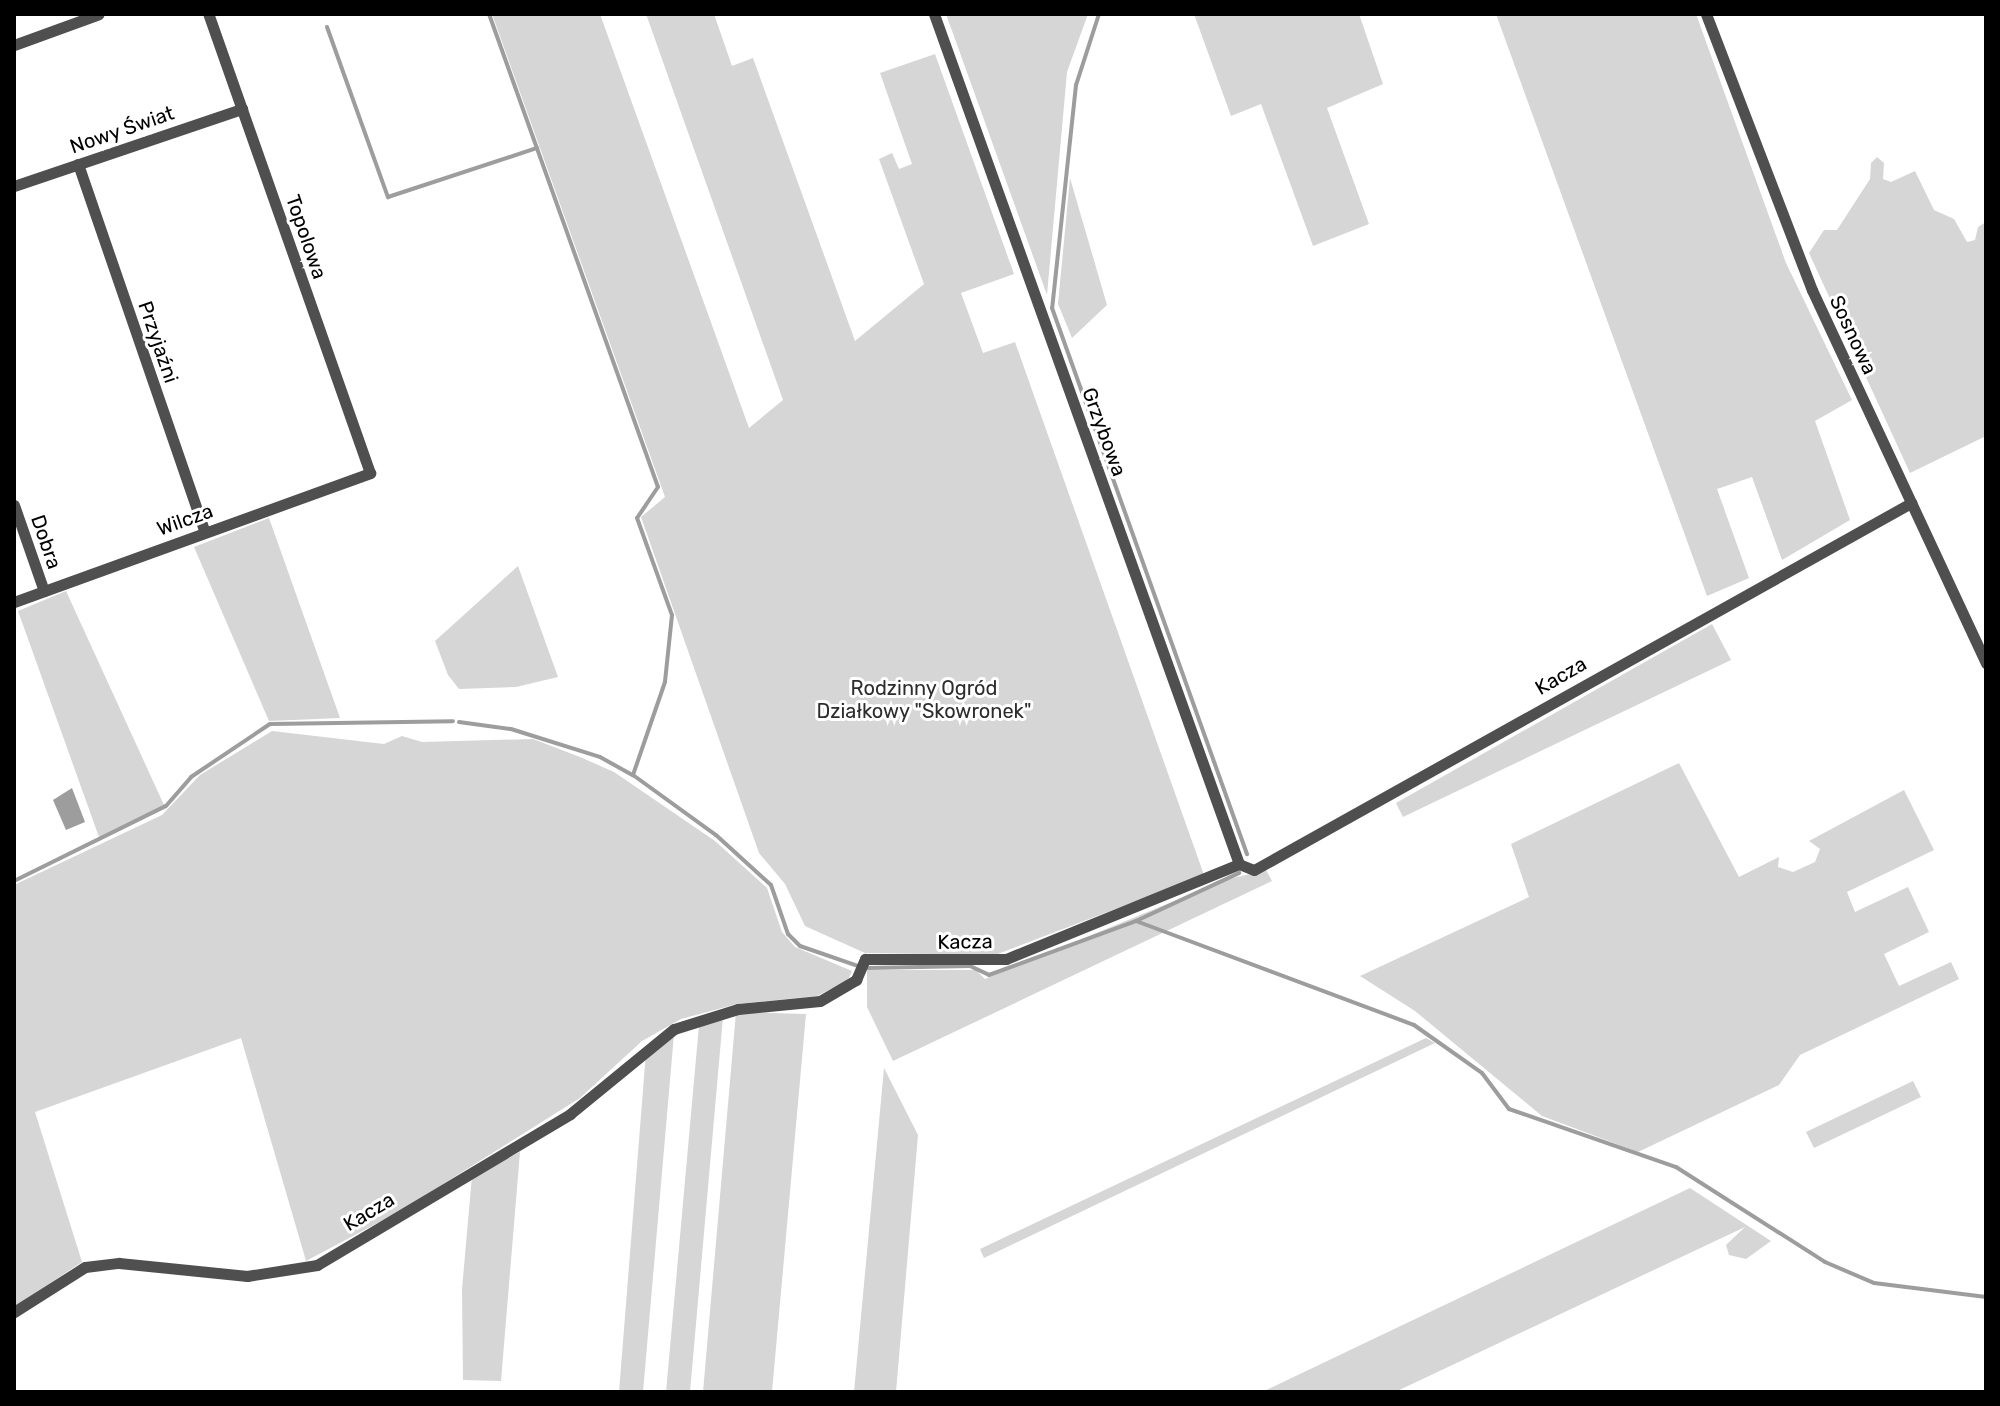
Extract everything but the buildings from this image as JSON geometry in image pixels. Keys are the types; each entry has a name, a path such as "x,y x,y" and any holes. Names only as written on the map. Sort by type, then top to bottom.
{"street":[{"path":"56,14 61,28"},
{"path":"14,45 99,14"},
{"name":"Topolowa","path":"208,14 370,473"},
{"name":"Grzybowa","path":"934,14 1239,864"},
{"name":"Sosnowa","path":"1706,14 1784,226 1986,663"},
{"name":"Nowy Świat","path":"14,186 242,109"},
{"name":"Przyjaźni","path":"78,164 205,532"},
{"name":"Wilcza","path":"14,602 370,473"},
{"name":"Kacza","path":"14,1312 85,1267 119,1263 247,1276 317,1265 570,1114 674,1029 738,1009 820,1001 856,980 865,959 1006,959 1239,864 1254,870 1911,503"},
{"name":"Dobra","path":"14,505 44,591"}],"green space":[{"name":"Rodzinny Ogród Działkowy \"Skowronek\"","path":"492,14 600,14 749,428 783,400 646,14 714,14 732,66 753,58 855,341 924,284 879,159 892,153 899,169 912,164 880,73 935,54 1014,274 961,293 983,353 1015,342 1204,875 995,955 865,953 805,926 785,884 759,853 641,517 665,497"},
{"path":"946,14 1088,14 1067,72 1047,295"},
{"path":"1194,14 1359,14 1383,84 1327,108 1369,224 1313,246 1261,104 1231,116"},
{"path":"1496,14 1696,14 1786,263 1852,400 1815,421 1850,520 1782,560 1752,477 1717,489 1749,578 1707,596"},
{"path":"1877,157 1884,163 1883,179 1891,182 1915,171 1934,210 1954,219 1967,242 1975,240 1978,227 1986,222 1986,436 1910,473 1809,253 1824,230 1837,230 1870,179 1871,163"},
{"path":"1070,178 1107,305 1072,338 1058,304"},
{"path":"269,518 340,718 269,721 194,547"},
{"path":"518,566 558,677 516,687 459,689 448,675 435,641"},
{"path":"66,591 164,805 99,837 18,611"},
{"path":"1712,624 1731,660 1403,817 1396,803"},
{"path":"272,731 384,744 402,736 422,742 533,739 580,757 614,772 715,841 767,888 782,932 795,947 852,971 848,980 817,996 737,1004 681,1019 642,1041 580,1098 400,1211 306,1261 241,1038 35,1112 82,1262 14,1307 14,885 162,815 200,775"},
{"path":"1679,763 1739,877 1779,857 1778,867 1793,872 1815,862 1820,849 1809,841 1904,790 1934,850 1847,892 1855,912 1908,887 1929,932 1884,954 1899,986 1951,962 1959,979 1800,1055 1779,1085 1638,1152 1542,1116 1415,1011 1360,976 1529,897 1511,844"},
{"path":"1266,870 1272,881 893,1061 867,1007 867,970 976,970 985,979 1225,880"},
{"path":"736,1012 806,1014 772,1392 703,1392"},
{"path":"723,1017 690,1392 666,1392 699,1025"},
{"path":"674,1034 643,1392 619,1392 646,1052"},
{"path":"1426,1038 1435,1043 984,1258 980,1249"},
{"path":"884,1068 918,1135 896,1392 854,1392"},
{"path":"1913,1081 1921,1097 1814,1148 1806,1132"},
{"path":"520,1152 501,1381 463,1380 462,1289 472,1176"},
{"path":"1690,1188 1771,1241 1746,1259 1729,1255 1726,1245 1745,1227 1395,1392 1262,1392"}],"shaded area":[{"path":"72,788 85,822 66,830 53,800"}],"waterway":[{"path":"489,14 658,487 637,518 672,615 665,682 633,775"},
{"path":"1099,14 1076,85 1052,308 1247,854"},
{"path":"327,27 388,197 537,148"},
{"path":"14,881 166,806 191,777 270,724 453,721"},
{"path":"459,722 511,729 600,757 633,775 716,835 771,885 788,934 800,946 858,966"},
{"path":"1136,921 1239,873"},
{"path":"868,968 970,966 989,975 1136,921 1414,1025 1482,1073 1509,1109 1676,1167 1825,1262 1874,1283 1986,1297"}]}
